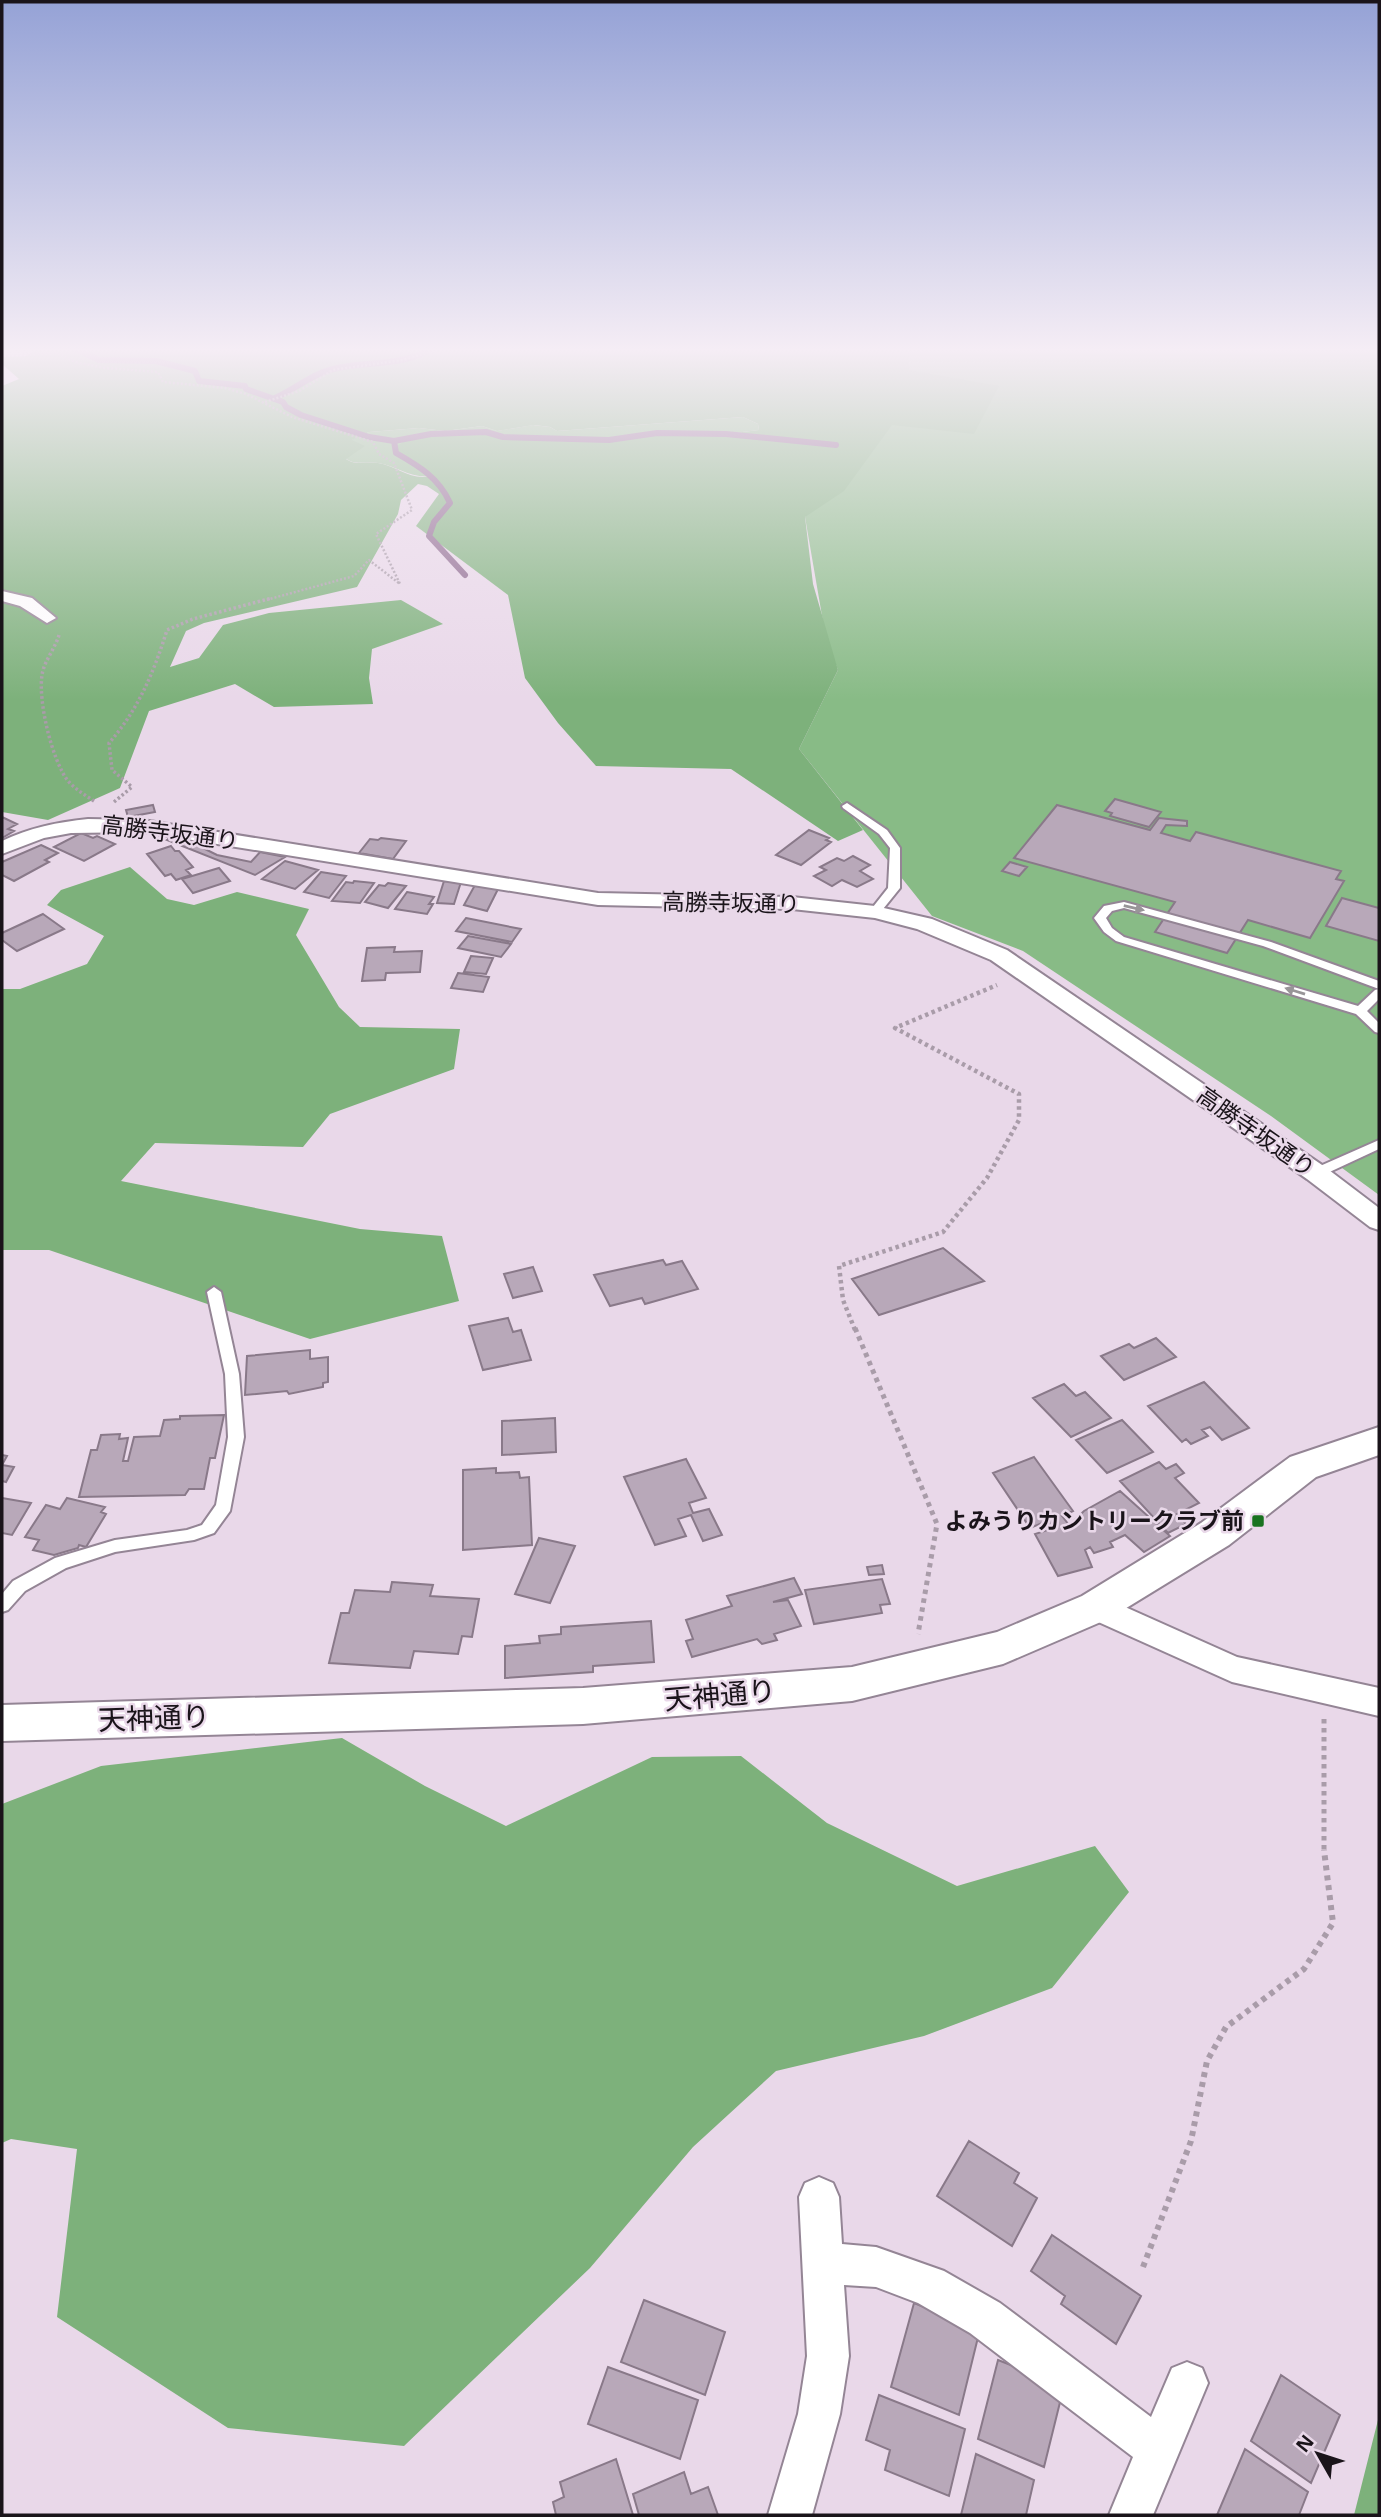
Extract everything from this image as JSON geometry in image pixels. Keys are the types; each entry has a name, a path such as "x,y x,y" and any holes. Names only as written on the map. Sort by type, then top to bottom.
{"street":[{"path":"2,596 26,602 47,618"},
{"name":"高勝寺坂通り","path":"2,848 50,829 107,816 143,825 598,899 792,903 875,912 924,924 972,942 1027,973 1316,1173 1379,1221"},
{"name":"天神通り","path":"2,1723 583,1706 852,1684 1003,1647 1096,1607 1215,1534 1303,1467 1379,1441"},
{"path":"1096,1607 1232,1669 1379,1702"},
{"path":"790,2515 819,2414 828,2356 819,2197"},
{"path":"823,2263 876,2267 929,2286 985,2318 1159,2450"},
{"path":"1131,2515 1186,2384"}],"lane":[{"path":"847,806 883,832 895,848 894,888 875,912"},
{"path":"1379,985 1267,944 1124,905 1108,908 1100,918 1108,930 1120,939 1360,1011 1379,1029"},
{"path":"1360,1011 1379,993"},
{"path":"1316,1173 1379,1144"},
{"path":"2,1605 19,1586 61,1563 115,1546 188,1536 208,1529 224,1507 236,1437 232,1374 214,1292"}],"path":[{"path":"47,618 59,632 56,648 41,677 44,715 65,777 107,816 132,787 114,775 108,766 109,743 135,709 158,662 167,630 193,619 354,576 369,560 400,584 376,534 412,510 395,464"},
{"path":"912,1669 937,1524 843,1300 839,1266 943,1232 987,1178 1019,1120 1019,1094 895,1028 1027,973"},
{"path":"1143,2267 1191,2141 1207,2061 1226,2027 1304,1969 1333,1923 1324,1855 1324,1691"}],"green space":[{"path":"2,464 383,464 410,475 424,477 431,476 413,464 863,464 844,491 805,517 813,584 838,670 799,749 863,830 838,841 731,769 596,766 558,723 525,678 508,595 416,526 439,494 418,484 401,500 398,514 357,587 204,623 186,631 170,667 199,658 223,625 269,613 401,600 443,624 372,649 369,678 373,704 274,707 235,684 149,711 120,788 48,820 2,812"},
{"path":"382,464 414,464 432,476 417,476"},
{"path":"831,464 1379,464 1379,1195 1271,1116 1023,951 932,916 799,749 838,670 826,639 805,517"},
{"path":"130,867 167,899 194,905 237,892 309,909 296,935 339,1007 360,1027 460,1029 454,1069 330,1114 303,1147 155,1143 121,1181 360,1229 442,1236 459,1301 310,1339 49,1250 2,1250 2,989 20,989 87,964 104,936 47,905 61,890"},
{"path":"342,1738 425,1786 506,1826 652,1757 741,1756 827,1823 957,1886 1095,1846 1129,1892 1052,1988 924,2036 776,2071 693,2147 590,2268 404,2446 228,2428 57,2317 77,2149 11,2139 2,2143 2,1804 101,1766"},
{"path":"1379,2416 1379,2515 1354,2515"}],"building":[{"path":"1115,799 1161,812 1149,827 1110,816 1112,813 1105,811"},
{"path":"153,805 155,812 128,817 126,810"},
{"path":"1057,805 1150,830 1159,818 1187,821 1187,826 1166,825 1161,833 1190,841 1196,832 1341,871 1336,879 1344,881 1310,938 1248,920 1227,953 1155,932 1175,902 1014,858"},
{"path":"2,817 17,824 8,829 14,831 2,838"},
{"path":"809,830 829,838 826,840 831,842 801,865 776,855"},
{"path":"81,833 115,844 84,861 54,847"},
{"path":"171,837 213,843 205,849 217,855 251,862 260,852 285,857 255,875 167,840"},
{"path":"370,839 406,841 393,859 359,853"},
{"path":"41,845 58,853 45,860 49,862 14,881 2,875 2,862"},
{"path":"171,846 193,867 186,870 191,875 176,880 171,874 165,876 147,854"},
{"path":"853,856 870,865 860,871 873,879 857,887 842,880 832,886 814,876 826,870 820,867 837,858 844,861"},
{"path":"285,861 318,870 295,889 262,879"},
{"path":"1010,862 1027,867 1019,876 1002,871"},
{"path":"219,868 230,881 193,893 182,879"},
{"path":"321,872 346,876 329,898 304,892"},
{"path":"444,881 461,882 454,904 437,903"},
{"path":"346,882 374,883 360,903 332,901"},
{"path":"388,883 406,886 388,908 365,902 379,885 385,886"},
{"path":"475,885 499,887 487,911 464,905"},
{"path":"407,892 434,897 427,914 395,909"},
{"path":"1342,898 1379,908 1379,941 1326,926"},
{"path":"43,914 64,929 17,951 2,940 2,933"},
{"path":"466,918 521,929 512,942 456,931"},
{"path":"468,936 511,944 501,957 458,948"},
{"path":"395,947 394,952 422,951 420,972 386,973 385,980 362,981 367,948"},
{"path":"471,956 493,958 486,974 464,972"},
{"path":"458,973 489,977 483,992 451,988"},
{"path":"943,1248 984,1281 879,1315 852,1279"},
{"path":"663,1260 666,1265 682,1261 698,1289 645,1304 642,1298 610,1306 594,1275"},
{"path":"533,1267 542,1291 513,1298 504,1274"},
{"path":"508,1318 513,1332 521,1330 531,1360 483,1370 469,1326"},
{"path":"1156,1338 1176,1357 1124,1380 1101,1356 1129,1344 1134,1348"},
{"path":"310,1350 310,1359 328,1357 328,1382 323,1383 323,1387 289,1394 287,1391 245,1395 247,1356"},
{"path":"1204,1382 1249,1428 1222,1440 1210,1427 1202,1430 1208,1436 1191,1444 1186,1439 1182,1442 1148,1406"},
{"path":"1064,1384 1076,1396 1085,1392 1111,1418 1071,1437 1033,1398"},
{"path":"224,1415 215,1458 210,1458 204,1489 189,1489 185,1495 79,1497 91,1450 97,1450 101,1435 120,1434 119,1439 128,1438 123,1461 128,1461 134,1437 160,1436 164,1420 180,1419 180,1416"},
{"path":"555,1418 556,1452 502,1455 502,1421"},
{"path":"1122,1420 1153,1452 1107,1473 1076,1440"},
{"path":"1034,1457 1073,1511 1062,1516 1069,1525 1084,1511 1120,1491 1170,1536 1144,1552 1125,1535 1110,1542 1113,1547 1094,1553 1090,1547 1085,1550 1092,1567 1058,1576 1035,1534 1051,1529 1047,1521 1030,1528 993,1473"},
{"path":"686,1459 706,1498 689,1503 693,1513 709,1509 722,1535 703,1541 691,1515 678,1519 686,1536 655,1545 624,1477"},
{"path":"1159,1462 1166,1469 1176,1464 1184,1473 1175,1478 1199,1503 1177,1514 1186,1524 1168,1533 1120,1481"},
{"path":"2,1465 14,1467 6,1482 2,1481"},
{"path":"496,1468 496,1473 519,1472 520,1478 529,1477 532,1545 463,1550 463,1470"},
{"path":"2,1498 31,1503 12,1535 2,1533"},
{"path":"67,1498 105,1507 101,1512 106,1514 86,1547 79,1545 78,1548 54,1555 33,1550 39,1540 25,1537 46,1505 60,1509"},
{"path":"539,1538 575,1546 550,1603 515,1594"},
{"path":"882,1565 884,1574 869,1575 867,1567"},
{"path":"794,1578 802,1594 773,1602 788,1600 801,1626 774,1634 777,1640 762,1644 757,1639 692,1657 686,1641 693,1639 686,1620 732,1606 727,1596"},
{"path":"882,1579 890,1604 880,1605 882,1613 814,1624 805,1590"},
{"path":"392,1582 433,1585 430,1596 479,1599 472,1637 462,1636 458,1654 414,1651 410,1668 329,1663 341,1613 349,1613 355,1590 390,1592"},
{"path":"651,1621 654,1662 593,1666 593,1672 505,1678 505,1646 540,1643 539,1636 561,1634 561,1627"},
{"path":"969,2141 1019,2173 1014,2183 1037,2198 1012,2246 937,2196"},
{"path":"1052,2235 1141,2296 1116,2344 1061,2304 1065,2296 1031,2271"},
{"path":"644,2300 725,2332 705,2395 621,2362"},
{"path":"914,2303 980,2329 959,2415 891,2387"},
{"path":"998,2360 1064,2386 1044,2467 978,2439"},
{"path":"608,2367 698,2400 680,2459 588,2424"},
{"path":"1281,2375 1340,2415 1311,2483 1251,2441"},
{"path":"879,2395 965,2429 949,2496 885,2470 890,2450 866,2440"},
{"path":"1245,2449 1308,2492 1299,2515 1217,2515"},
{"path":"976,2454 1034,2480 1026,2515 961,2515"},
{"path":"616,2459 633,2515 556,2515 553,2502 564,2497 560,2482"},
{"path":"684,2472 691,2494 708,2487 718,2515 639,2515 633,2494"}],"waterway":[{"path":"415,464 440,486 450,503 434,522 429,536 465,575"}],"place":[{"name":"よみうりカントリークラブ前","path":"1258,1521"}]}
